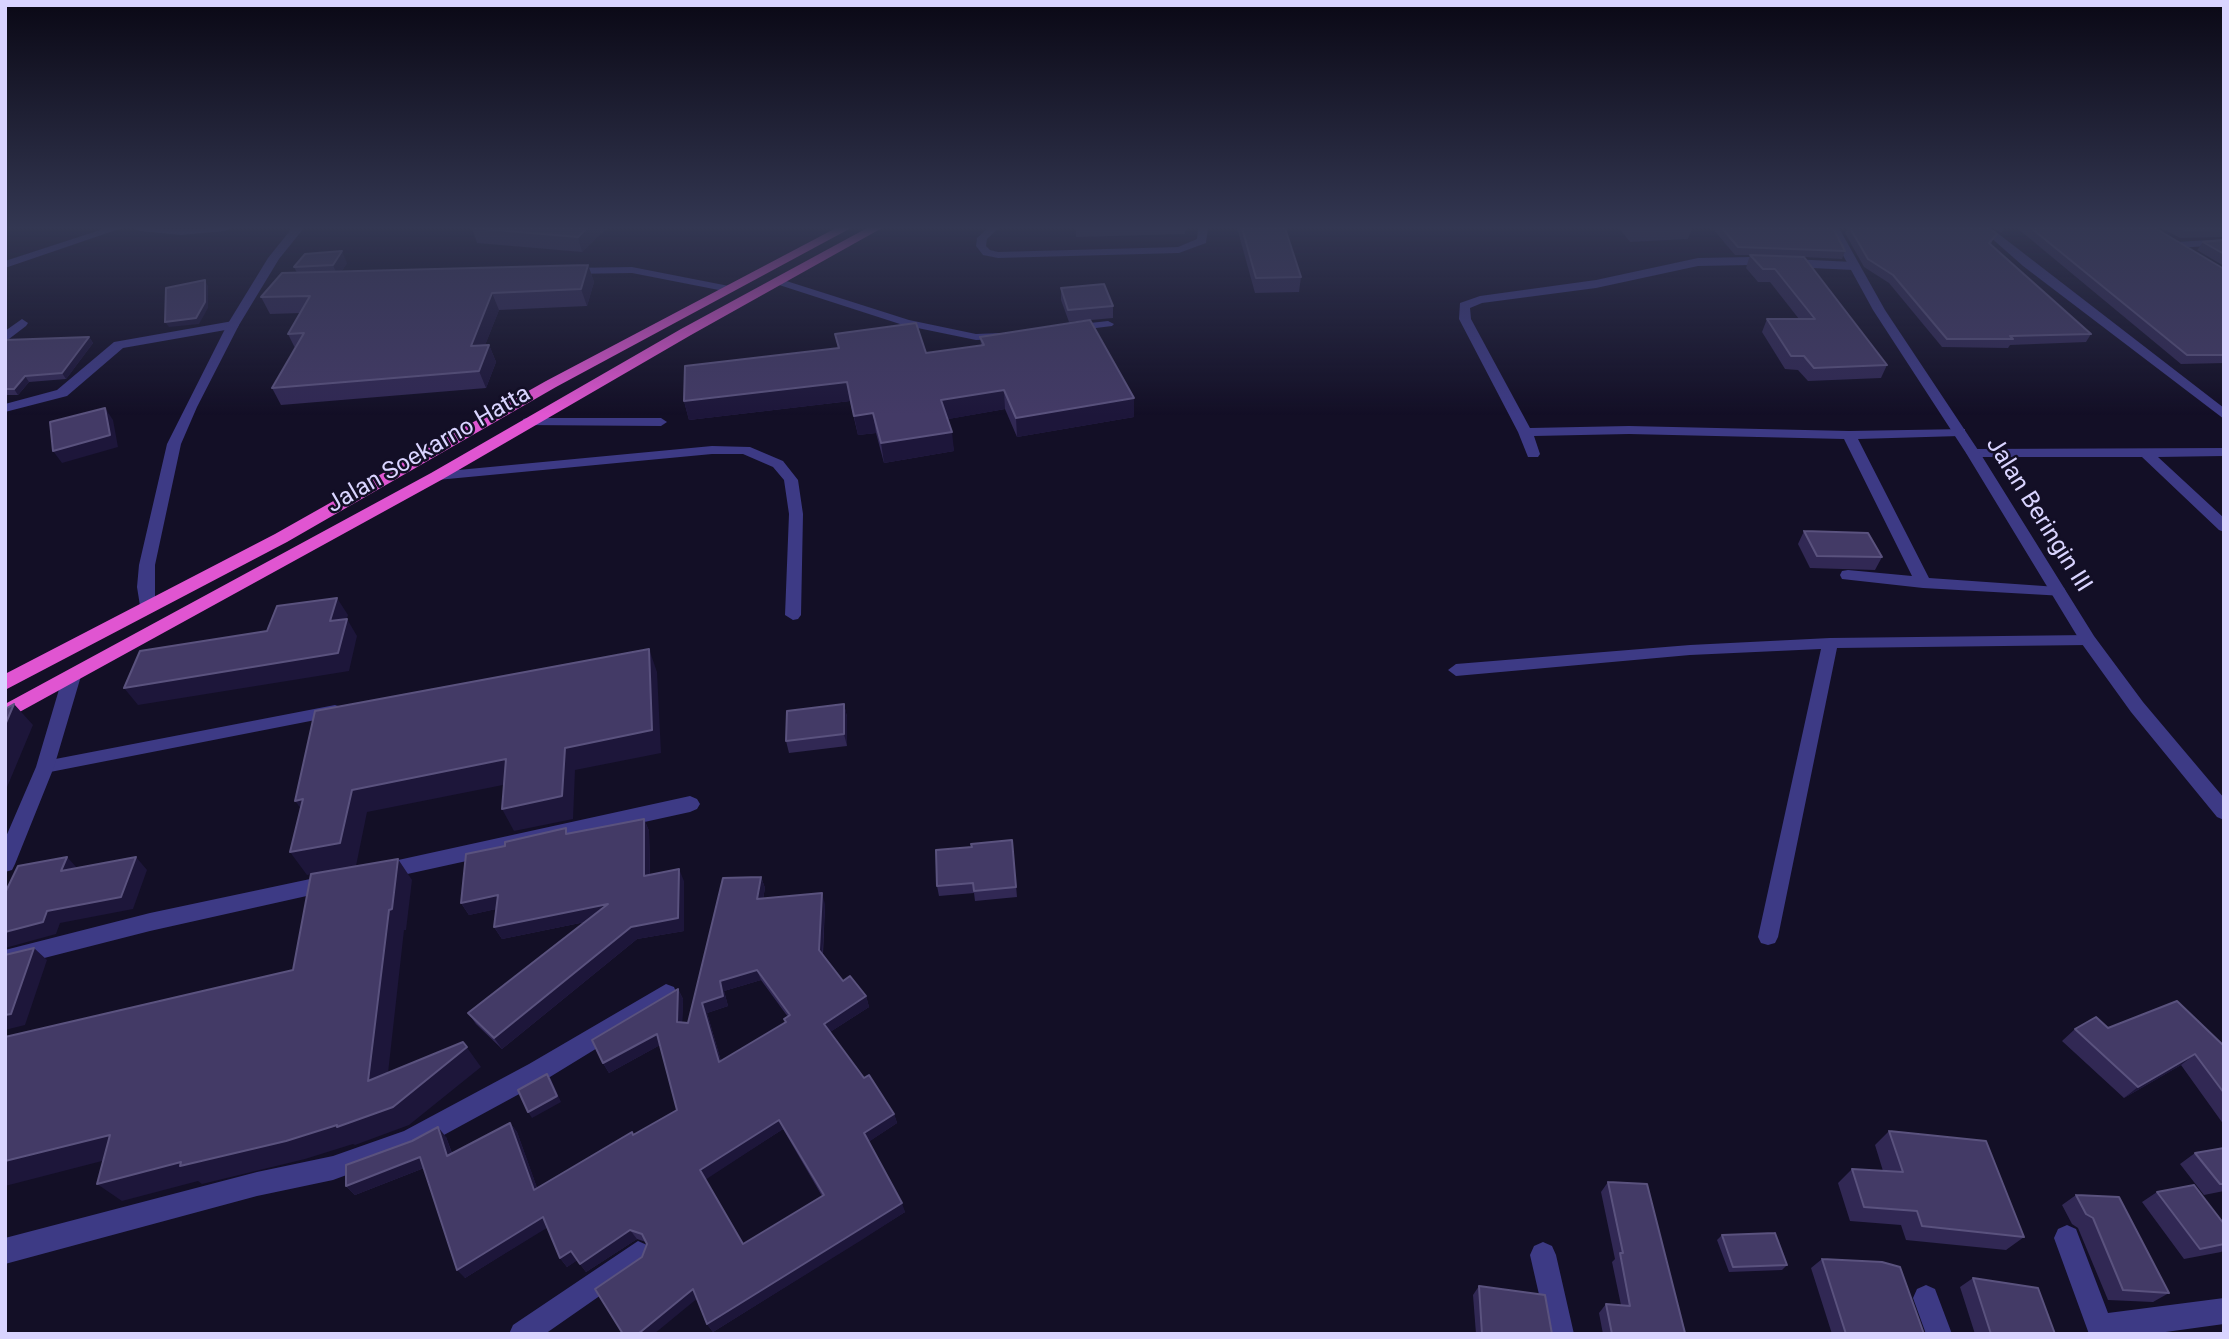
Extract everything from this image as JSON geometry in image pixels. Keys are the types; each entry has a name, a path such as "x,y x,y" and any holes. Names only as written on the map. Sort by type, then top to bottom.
{"highway":[{"name":"Jalan Soekarno Hatta","path":"5,683 281,538 551,384 726,290"},
{"name":"Jalan Soekarno Hatta","path":"5,713 437,476 760,290"},
{"path":"448,445 477,452"}],"street":[{"path":"147,608 147,565 174,443 233,325 260,290"},
{"path":"1533,454 1525,432 1465,319 1464,306 1480,300 1549,290"},
{"name":"Jalan Beringin III","path":"1869,290 2088,640 2137,707 2224,812"},
{"path":"2063,290 2224,415"},
{"path":"5,338 22,323"},
{"path":"5,408 62,393 119,345 233,325"},
{"path":"1525,432 1629,430 1849,435 1960,432"},
{"path":"1849,435 1923,583"},
{"path":"1973,453 2224,453"},
{"path":"2146,453 2224,527"},
{"path":"1848,575 2058,592"},
{"path":"5,864 45,767 72,676"},
{"path":"5,959 150,922 690,804"},
{"path":"5,1251 257,1184 333,1168 375,1154 411,1140 537,1072 666,994"},
{"path":"2067,1238 2102,1330 2224,1311"},
{"path":"522,1334 638,1254"},
{"path":"1543,1255 1561,1334"},
{"path":"1926,1298 1939,1334"}],"lane":[{"path":"806,290 907,324 976,337 1013,335"},
{"path":"1054,330 1108,324"},
{"path":"527,422 661,422"},
{"path":"437,476 729,449 755,454 784,469 791,480 796,514 793,615"},
{"path":"1456,670 1689,650 1830,643 2088,640"},
{"path":"1768,937 1830,643"},
{"path":"45,767 358,707"}],"building":[{"path":"166,290 205,290 205,302 196,318 165,322"},
{"path":"267,290 548,290 492,293 471,346 489,345 479,371 272,388 304,333 288,334 310,296 261,297"},
{"path":"1062,290 1107,290 1113,306 1068,310"},
{"path":"1792,290 1830,290 1887,365 1814,368 1804,356 1791,356 1767,319 1815,319"},
{"path":"1906,290 2042,290 2091,334 2010,336 2013,339 1947,339"},
{"path":"2108,290 2224,290 2224,355 2187,355"},
{"path":"1090,320 1134,398 1016,418 1004,390 941,400 952,432 881,443 873,413 854,416 847,382 684,401 685,366 839,348 835,334 916,323 926,353 984,345 980,337"},
{"path":"89,337 62,373 25,376 14,389 5,389 5,340"},
{"path":"105,408 110,435 53,451 50,422"},
{"path":"1804,531 1868,533 1882,557 1817,556"},
{"path":"337,598 330,621 347,619 338,653 124,688 140,651 267,631 277,606"},
{"path":"649,649 652,730 565,748 562,796 502,809 506,759 352,790 340,843 290,852 303,799 295,801 315,711"},
{"path":"14,704 5,725 5,709"},
{"path":"844,704 844,734 786,741 787,711"},
{"path":"644,819 644,876 679,869 678,918 631,927 494,1038 468,1013 608,904 494,927 498,895 461,903 466,854 566,828 566,834"},
{"path":"1012,840 1016,887 974,891 973,883 937,886 936,850"},
{"path":"67,857 61,871 136,857 121,897 47,911 43,922 5,932 5,893 18,866"},
{"path":"398,859 368,1081 463,1042 467,1047 393,1107 337,1127 286,1141 180,1166 181,1162 97,1184 110,1135 5,1161 5,1037 293,970 311,874"},
{"path":"761,877 757,899 822,893 819,950 843,981 850,976 866,996 824,1024 864,1078 869,1075 894,1114 864,1133 902,1203 707,1324 693,1289 638,1334 623,1334 595,1289 642,1257 647,1244 642,1234 630,1230 580,1264 571,1251 560,1258 543,1217 457,1270 420,1157 346,1186 346,1165 412,1141 438,1127 447,1156 510,1123 534,1190 632,1132 633,1135 677,1110 657,1034 603,1063 592,1040 678,989 677,1022 688,1023 723,878","holes":["757,970 790,1015 784,1019 786,1022 719,1062 702,1003 723,996 720,981","779,1120 824,1195 743,1244 700,1170"]},
{"path":"34,948 11,1014 5,1015 5,955"},
{"path":"2177,1001 2224,1046 2224,1093 2195,1054 2138,1087 2075,1029 2096,1017 2108,1028"},
{"path":"547,1074 557,1096 528,1112 518,1090"},
{"path":"1889,1131 1986,1141 2024,1237 1922,1226 1917,1211 1864,1207 1852,1169 1903,1172"},
{"path":"2224,1148 2224,1184 2220,1184 2195,1153"},
{"path":"1608,1182 1647,1184 1685,1333 1693,1334 1612,1334 1606,1304 1630,1306 1620,1253 1623,1253"},
{"path":"2194,1185 2224,1224 2224,1244 2200,1249 2157,1192"},
{"path":"2076,1195 2119,1197 2169,1293 2123,1290 2093,1218 2086,1214"},
{"path":"1775,1233 1787,1265 1733,1267 1722,1235"},
{"path":"1822,1259 1882,1262 1900,1267 1924,1334 1846,1334"},
{"path":"1973,1278 2038,1288 2055,1334 1991,1334"},
{"path":"1479,1286 1545,1295 1552,1334 1482,1334"}]}
